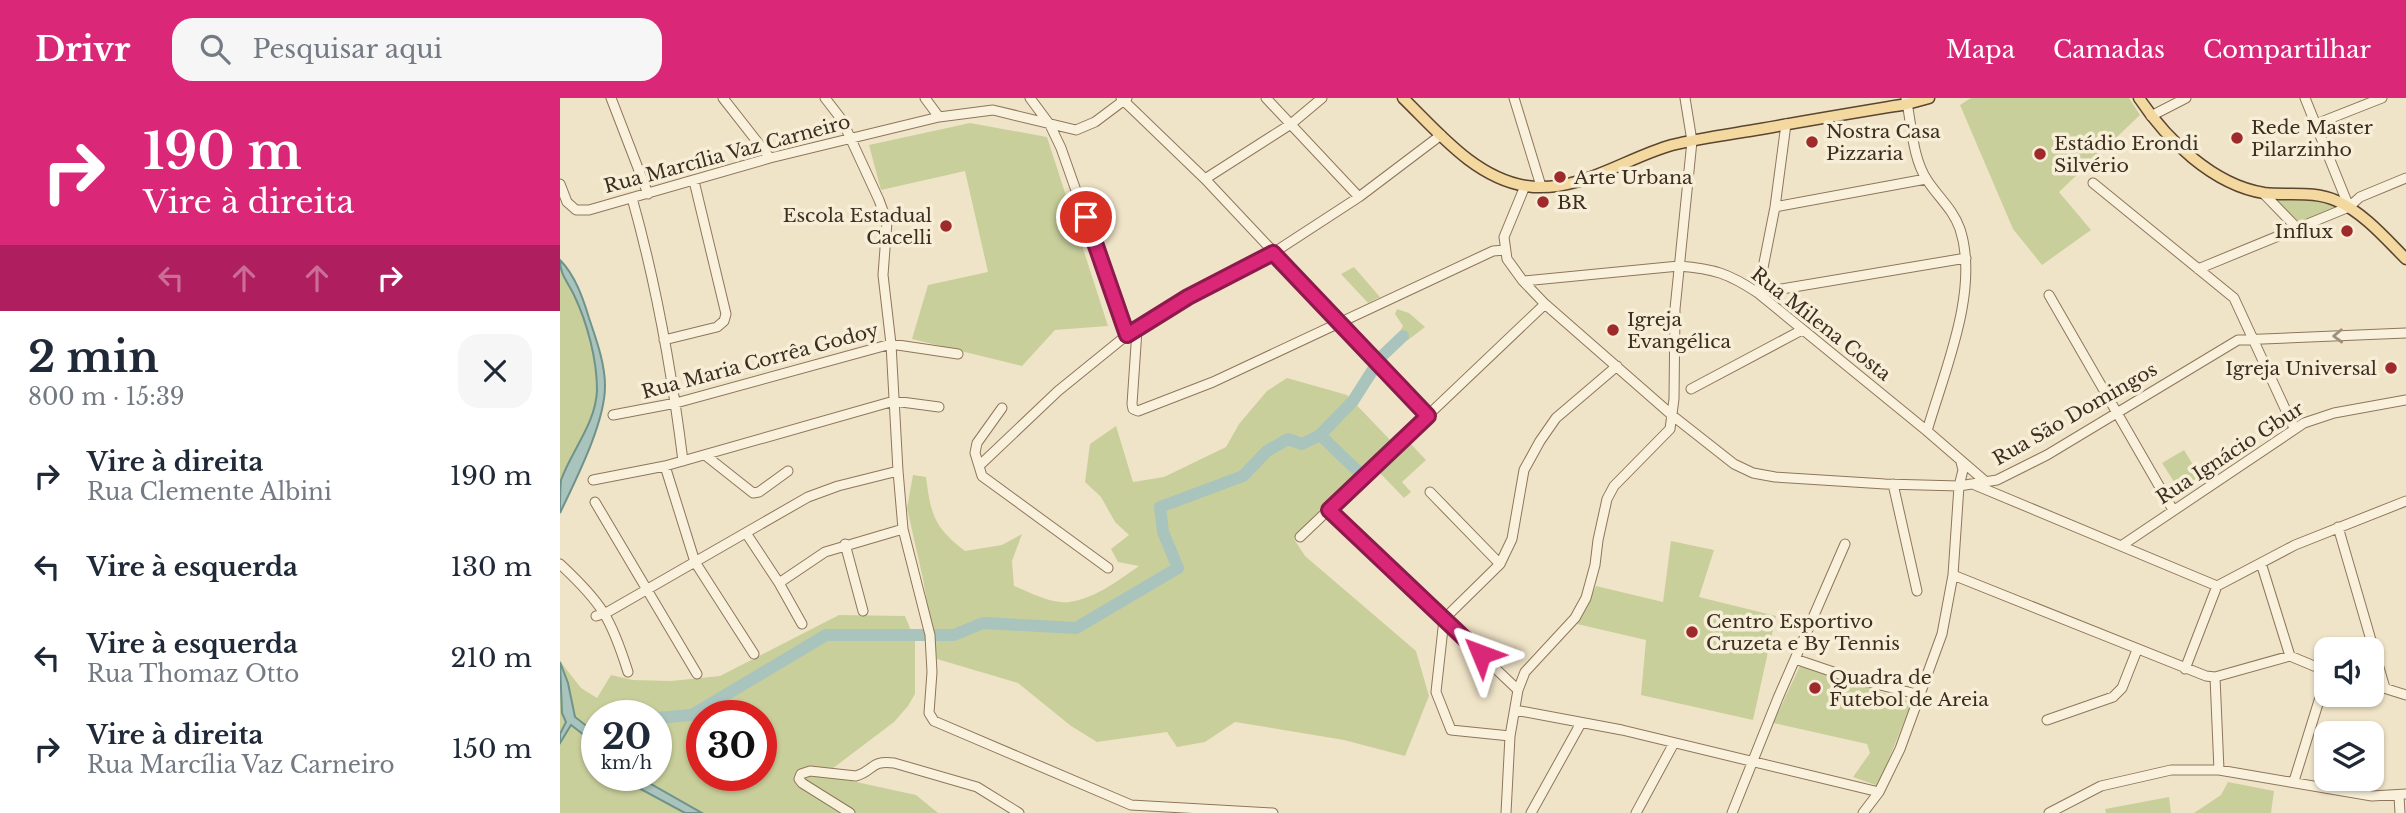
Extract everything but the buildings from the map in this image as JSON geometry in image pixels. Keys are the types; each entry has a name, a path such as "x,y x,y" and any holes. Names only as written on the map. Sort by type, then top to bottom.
{"main road":[{"path":"1403,98 1469,160 1486,172 1525,186 1593,178 1647,153 1692,141 1929,98"},
{"path":"2139,98 2151,116 2186,151 2221,178 2263,193 2330,198 2349,207 2406,260"}],"street":[{"path":"611,98 648,194"},
{"path":"723,98 770,158"},
{"path":"825,98 842,120 887,222 883,275 891,344 903,528 930,635 932,672 929,713 934,722 1129,809 1270,813"},
{"path":"925,98 939,117"},
{"path":"1030,98 1055,126 1127,335"},
{"path":"1266,98 1359,197"},
{"path":"1205,178 1292,124 1322,98"},
{"path":"1514,98 1541,186"},
{"path":"1493,813 1505,812 1510,736 1518,690 1525,672 1575,618 1586,598 1607,499 1614,486 1670,429 1673,416 1675,309 1692,141 1685,98"},
{"path":"2151,116 2186,98"},
{"path":"2305,98 2349,207"},
{"path":"2316,124 2382,98"},
{"path":"1055,126 1076,130 1096,122 1123,99 1205,178 1428,416"},
{"path":"1907,101 1918,160 1926,179 1955,217 1966,258 1959,320 1927,431"},
{"name":"Rua Marcília Vaz Carneiro","path":"560,184 568,202 576,210 589,209 770,158 939,117 993,110 1025,116 1055,126"},
{"path":"1786,124 1775,207 1758,293 1966,258"},
{"path":"979,466 1058,391 1127,335 1188,297 1273,253 1359,197 1441,135"},
{"path":"2198,269 2349,207 2360,197 2406,178"},
{"path":"1775,207 1926,179"},
{"path":"664,340 717,327 726,314 694,181"},
{"path":"2093,183 2234,298 2294,428"},
{"path":"1137,330 1133,409 1138,411 1213,382 1493,251 1505,250 1504,237 1525,186"},
{"path":"2263,193 2297,228"},
{"path":"632,198 664,340 683,461"},
{"name":"Rua São Domingos","path":"1505,250 1507,259 1522,281 1545,304 1673,416 1734,464 1753,473 1775,477 1959,486 1997,480 2040,458 2232,343 2251,338 2406,333"},
{"name":"Rua Milena Costa","path":"1522,281 1679,266 1720,272 1734,277 1758,293 1986,482"},
{"path":"2049,295 2173,510"},
{"path":"1300,537 1545,304"},
{"path":"1691,389 1802,330"},
{"name":"Rua Maria Corrêa Godoy","path":"613,415 676,403 891,344 958,354"},
{"path":"1510,736 1451,730 1436,692 1444,619 1500,564 1512,539 1524,470 1556,418 1617,366"},
{"path":"1651,397 1664,394 1673,387"},
{"name":"Rua Ignácio Gbur","path":"2121,546 2294,428 2312,419 2334,413 2406,400"},
{"path":"593,480 664,466 894,401 939,407"},
{"path":"1002,408 977,443 975,453 982,477 1108,568"},
{"path":"705,454 753,493 759,492 788,471"},
{"path":"1863,813 1879,792 1900,749 1922,695 1942,634 1953,575 1959,486 1963,470 1961,462"},
{"path":"664,466 695,562 754,654"},
{"path":"601,614 808,496 898,471"},
{"path":"1997,480 1999,496"},
{"path":"1893,484 1917,592"},
{"path":"1974,485 2217,586"},
{"path":"1430,492 1500,564"},
{"path":"2185,669 2217,586 2338,527 2406,501"},
{"path":"595,502 697,674"},
{"path":"1329,510 1518,690"},
{"path":"2338,527 2385,688 2406,695"},
{"path":"779,583 825,552 903,528"},
{"path":"746,533 802,624"},
{"path":"845,544 863,611"},
{"path":"1732,813 1845,544"},
{"path":"2261,563 2290,656"},
{"path":"560,564 589,591 619,642 628,672"},
{"path":"1953,575 2185,669 2216,677 2290,656 2314,666"},
{"path":"2047,720 2113,697 2122,688 2137,650"},
{"path":"1795,659 1851,678 1922,695"},
{"path":"2216,677 2219,769"},
{"path":"2294,781 2317,707"},
{"path":"1515,710 1674,743 1879,792"},
{"path":"1531,811 1581,723"},
{"path":"1636,813 1674,743"},
{"path":"850,813 802,783 799,779 801,774 810,771 856,776 863,774 872,764 883,761 977,787 1019,813"},
{"path":"2049,813 2101,786 2171,770 2219,769 2372,796 2402,795 2400,813"}],"green space":[{"name":"Estádio Erondi Silvério","path":"1971,98 2129,98 2140,115 2059,192 2091,230 2042,265 2013,229 1960,105"},
{"path":"970,123 1047,137 1108,326 1055,330 1022,366 912,339 928,285 988,272 965,171 881,190 869,145"},
{"path":"2276,200 2315,201 2337,207 2299,223"},
{"path":"560,260 574,280 584,303 600,351 605,386 604,401 595,433 560,513"},
{"path":"1354,267 1380,297 1368,303 1341,274"},
{"path":"1397,309 1409,313 1425,327 1408,340 1399,333 1403,326 1395,314"},
{"path":"1287,378 1347,395 1393,443 1363,469 1343,494 1294,539 1305,556 1416,651 1429,696 1405,756 1344,740 1235,722 1205,742 1177,747 1167,732 1097,742 1071,726 1018,683 937,659 907,508 913,475 926,477 932,511 940,527 965,551 1002,545 1022,534 1012,561 1014,586 1055,601 1078,600 1106,588 1139,566 1118,562 1111,549 1129,535 1115,522 1101,497 1085,482 1090,444 1116,426 1133,482 1164,477 1226,447 1239,424 1267,391"},
{"path":"1410,443 1426,460 1402,482 1411,492 1404,498 1379,472"},
{"path":"2184,450 2201,478 2180,491 2162,463"},
{"name":"Centro Esportivo Cruzeta e By Tennis","path":"1671,541 1714,550 1699,597 1776,616 1753,720 1641,695 1646,640 1577,624 1596,586 1663,602"},
{"path":"839,615 905,616 915,640 915,694 894,722 824,775 916,795 938,813 560,813 560,661 581,688 597,698 611,675 633,680 671,681 720,676"},
{"path":"1800,666 1912,702 1878,786 1853,777 1870,753 1867,744 1773,723"},
{"path":"2228,782 2274,791 2271,813 2194,813 2221,795"},
{"path":"2169,797 2171,813 2106,813 2105,809"}],"water":[{"path":"560,260 574,280 584,303 600,351 605,386 604,401 595,433 560,513 561,480 588,425 597,390 587,329 563,274"},
{"path":"560,662 568,683 575,717 581,722 581,733 571,725 560,743 560,734 566,722 562,713"},
{"path":"644,791 663,791 702,813 685,813"}],"waterway":[{"path":"672,717 692,715 826,635 954,635 983,623 1076,628 1178,568 1163,532 1160,507 1243,476 1267,451 1288,439 1302,444 1320,435 1353,401 1381,357 1403,336"},
{"path":"1320,435 1364,477"}],"place":[{"name":"Rede Master Pilarzinho","path":"2237,138"},
{"name":"Nostra Casa Pizzaria","path":"1812,142"},
{"name":"Estádio Erondi Silvério","path":"2040,154"},
{"name":"Arte Urbana","path":"1560,177"},
{"name":"BR","path":"1543,202"},
{"name":"Escola Estadual Cacelli","path":"946,226"},
{"name":"Influx","path":"2347,231"},
{"name":"Igreja Evangélica","path":"1613,330"},
{"name":"Igreja Universal","path":"2391,368"},
{"name":"Centro Esportivo Cruzeta e By Tennis","path":"1692,632"},
{"name":"Quadra de Futebol de Areia","path":"1815,688"}],"route":[{"path":"1086,217 1127,335 1188,297 1273,253 1428,416 1329,510 1481,654"}]}
